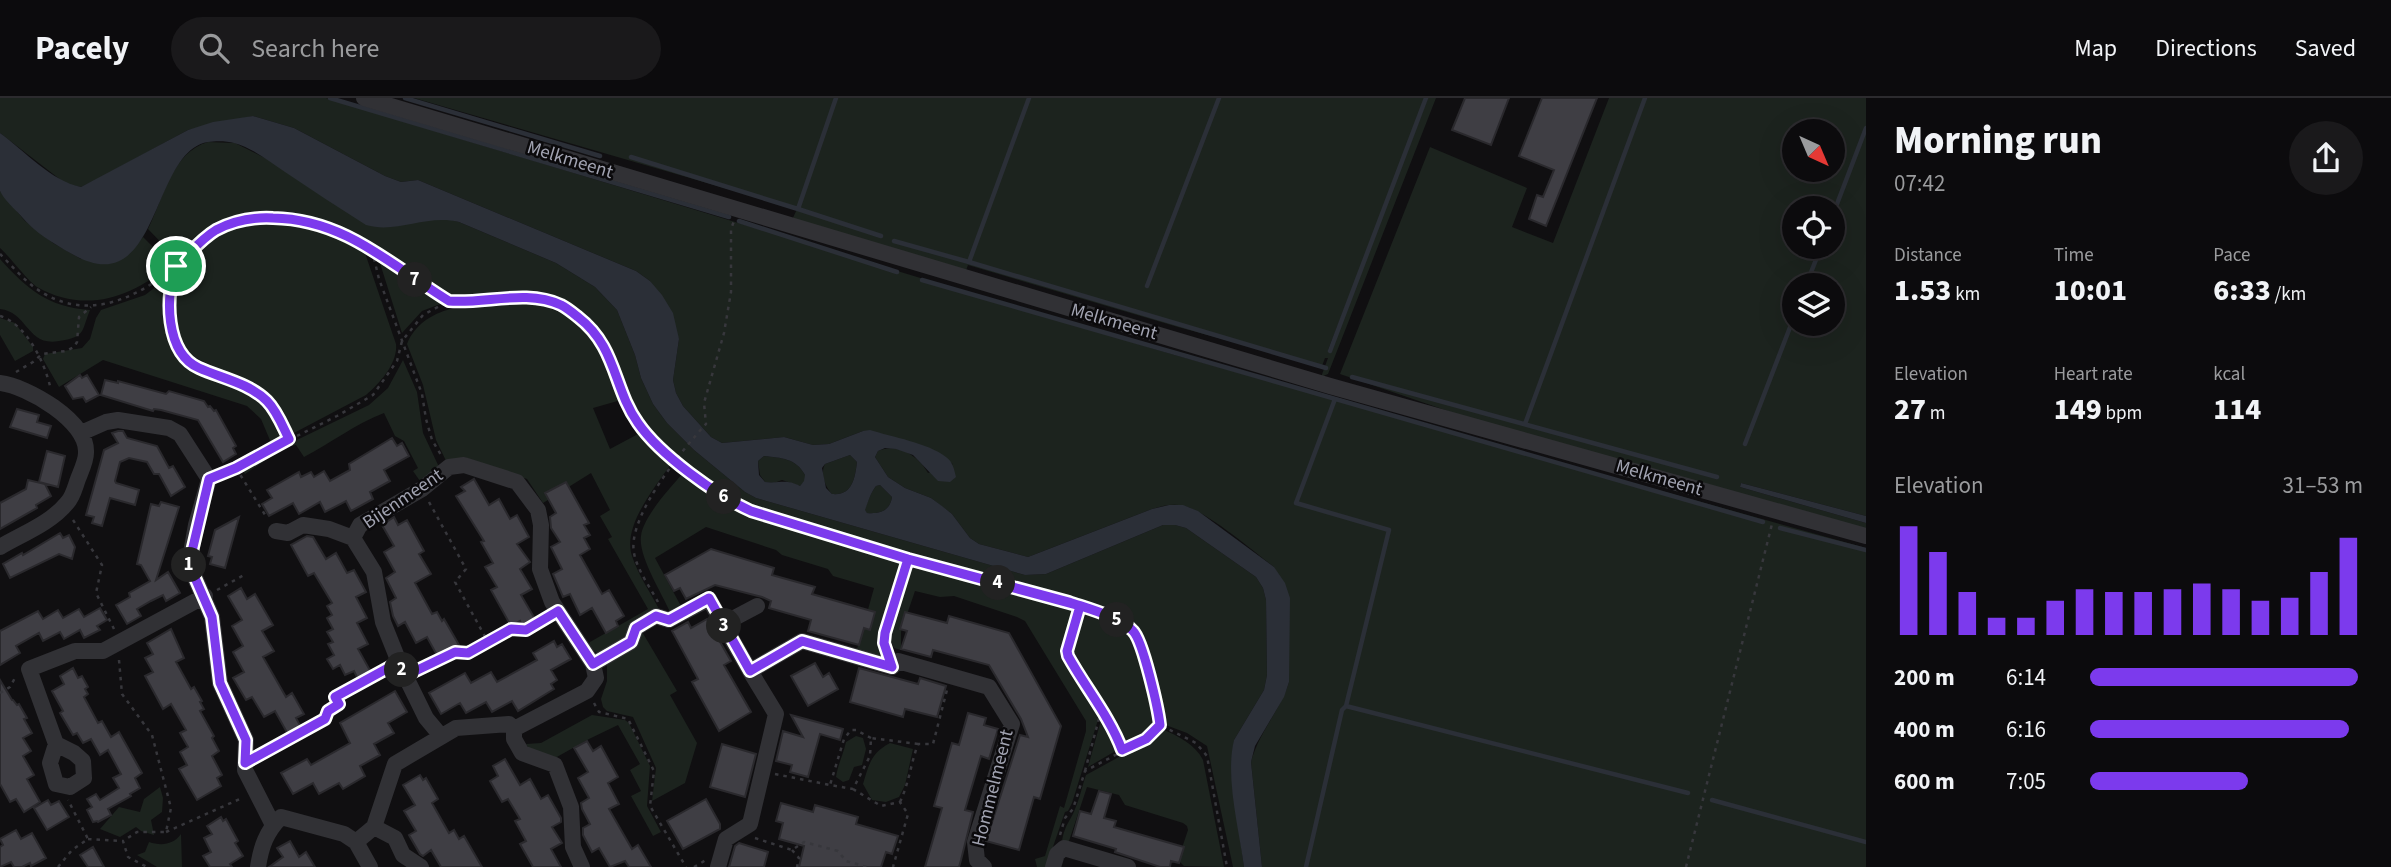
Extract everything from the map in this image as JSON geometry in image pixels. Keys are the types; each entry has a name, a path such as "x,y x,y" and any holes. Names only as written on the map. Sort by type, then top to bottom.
{"street":[{"name":"Melkmeent","path":"364,98 1330,386 1866,536"},
{"path":"0,547 64,507 70,500 87,452 81,433 72,421 47,403 7,383"},
{"path":"81,433 118,420 169,428 180,434 209,479 189,564 212,617 220,683 246,740 245,770 273,825"},
{"name":"Bijenmeent","path":"353,538 360,525 422,489 449,467 464,465 517,482 538,510 541,525 540,569 558,611 593,664"},
{"name":"Bijenmeent","path":"276,531 288,533 303,525 329,529 353,538 374,572 383,622 402,669 426,718 441,736"},
{"path":"56,744 83,761 83,778 70,787 56,784 50,763 56,744 30,668 75,651 103,651 205,596"},
{"path":"514,729 587,691 596,678 593,664 631,642 636,628 656,616 669,620 709,598 776,714 750,824 726,839 718,867"},
{"path":"723,624 757,606"},
{"name":"Hommelmeent","path":"750,671 802,641 892,667 898,661 989,687 1012,724 975,842 977,860 984,867"},
{"path":"356,842 374,827 395,764 456,728 509,724 514,729 514,739 522,753 555,765 571,807 573,847 582,867"},
{"path":"258,867 262,842 281,817 344,834 356,842 370,867"},
{"path":"374,827 395,838 403,855 421,867"},
{"path":"1053,867 1063,848 1107,864 1128,867"}],"path":[{"path":"669,620 638,564 632,539 642,514 676,460 706,424 704,403 724,333 731,292 731,229 737,211"},
{"path":"0,254 34,287 50,297 77,307 91,307 107,305 124,298 160,278 217,230 242,220 295,218 329,227 372,250 449,301 544,299 563,306 589,326 603,346 632,415 639,425 676,460 727,500 751,511 908,559 1080,606 1120,621 1132,629 1139,639 1158,707 1160,725"},
{"path":"372,250 379,279 422,394 432,440 449,467"},
{"path":"176,266 168,294 173,333 182,354 197,367 232,380 267,401 289,439"},
{"path":"209,479 236,468 373,395 397,362 402,341 423,315 449,301"},
{"path":"7,383 15,372 47,352 66,351 74,347 78,342 79,317 91,307"},
{"path":"0,316 21,328 33,344 47,374 50,388 47,403"},
{"path":"236,468 276,531"},
{"path":"422,489 466,569 455,582 488,642"},
{"path":"64,507 102,565 96,593 118,643 122,694 152,736 171,808 166,832"},
{"path":"1686,867 1771,527"},
{"path":"892,667 884,643 885,633 908,559"},
{"path":"205,596 244,575"},
{"path":"1080,606 1067,651 1086,688 1115,731 1122,750"},
{"path":"245,763 325,719 328,711 339,704 335,697 402,669 455,652 468,653 511,629 526,630 558,611"},
{"path":"0,693 10,687 16,676 30,668"},
{"path":"830,785 844,738 851,730 871,738 933,744 951,676"},
{"path":"587,691 599,712 628,719 654,771 650,806 686,867"},
{"path":"1063,848 1059,840 1061,829 1065,818 1073,809 1086,771 1101,710"},
{"path":"1086,771 1146,739 1160,725"},
{"path":"1160,725 1196,743 1206,756 1227,867"},
{"path":"853,789 870,756 871,738"},
{"path":"900,802 909,783 918,744"},
{"path":"761,771 853,789 881,806 900,802"},
{"path":"60,785 89,839"},
{"path":"58,867 72,850 89,839 123,841 137,832 166,832 256,792"},
{"path":"893,867 908,814 900,802"},
{"path":"734,832 792,850 799,858 797,867"},
{"path":"123,841 128,857 147,867"},
{"path":"792,850 804,842 838,851 846,861 867,867"}],"shaded area":[{"path":"0,98 326,98 1168,353 1866,548 1866,867 1262,867 1251,762 1289,682 1274,567 1205,516 1180,505 1160,507 1028,557 979,544 970,538 952,514 931,498 905,488 888,477 875,457 878,451 885,449 907,452 919,461 928,473 953,464 863,431 829,444 813,445 784,437 722,443 711,437 683,406 676,393 673,380 679,339 650,281 636,271 418,180 401,182 385,176 294,128 253,116 188,130 81,187 66,184 0,133"},
{"path":"414,98 1427,98 1328,350 1330,352 1428,98 1436,98 1328,374 1321,377 1328,358 1325,358 1322,366 968,265 965,273 792,220 797,209"},
{"path":"1609,98 1866,98 1866,516 1741,483 1740,487 1866,523 1866,533 1518,435 1340,374 1430,147 1527,188 1512,227 1553,243"},
{"path":"253,116 294,128 385,176 401,182 418,180 636,271 650,281 673,313 679,339 673,380 676,393 683,406 711,437 722,443 784,437 813,445 829,444 870,430 920,444 948,459 956,477 950,482 938,481 913,455 896,449 885,448 878,451 875,457 888,477 942,506 952,514 970,538 979,544 1028,557 1152,509 1183,505 1198,511 1274,567 1285,583 1290,598 1289,682 1284,697 1255,746 1251,762 1262,867 1244,867 1231,770 1234,740 1264,690 1267,675 1266,600 1256,577 1186,528 1175,525 1163,525 1046,574 1025,575 756,498 694,450 667,423 653,404 641,378 617,310 595,287 556,263 459,222 435,220 389,227 366,225 261,156 234,143 208,142 189,151 175,170 139,243 123,259 101,264 72,254 45,237 26,222 0,191 0,133 59,179 81,187 188,130 213,122","holes":["850,455 857,462 848,489 832,494 826,488 822,468 825,464","764,456 793,462 805,475 804,481 800,486 786,482 765,482 759,475 758,461","880,485 892,497 891,502 884,511 867,513 865,510 876,486"]},
{"path":"208,142 235,143 400,225 445,218 459,222 556,263 595,287 617,310 641,378 653,404 667,423 694,450 756,498 1025,575 1046,574 1163,525 1186,528 1256,577 1266,600 1267,675 1264,690 1234,740 1232,779 1244,867 1233,867 1207,746 1187,733 1163,724 1144,639 1137,626 1128,618 1119,613 744,504 694,471 650,431 635,407 614,356 598,331 588,320 563,303 523,293 452,296 350,231 293,213 253,212 234,216 217,223 201,235 177,259 148,229 177,166 196,147"},
{"path":"0,191 25,221 53,243 81,259 132,250 143,237 170,264 140,286 107,298 72,300 55,295 33,284 0,248"},
{"path":"263,221 316,227 346,238 364,250 396,344 391,365 366,395 292,434 278,407 263,390 192,356 181,343 171,312 182,265 204,239 226,227 243,222"},
{"path":"0,259 39,295 62,305 90,310 81,332 74,338 59,341 40,339 17,316 0,309"},
{"path":"379,260 443,303 422,311 402,333"},
{"path":"170,276 166,324 168,335 180,356 189,366 259,399 268,408 284,438 272,445 261,419 247,406 103,360 59,387 43,359 45,354 82,348 90,339 101,310 145,295"},
{"path":"517,301 558,311 573,320 597,345 621,400 593,408 610,449 640,433 672,462 642,507 630,544 638,570 660,611 626,640 599,654 588,647 590,642 648,609 608,539 612,537 600,516 610,510 591,473 543,503 527,479 464,457 448,465 436,440 423,385 407,344 415,330 440,313 470,305"},
{"path":"0,318 15,323 33,347 33,351 15,361 0,335"},
{"path":"403,360 417,392 423,433 439,467 420,481 413,471 418,468 404,441 395,436 384,413 304,457 296,445 285,447 245,474 241,467 369,405 388,388"},
{"path":"850,455 857,462 851,485 844,492 832,494 824,480 825,464"},
{"path":"764,456 793,462 805,475 805,481 800,486 782,480 765,482 760,475 758,461"},
{"path":"683,473 709,495 734,509 900,559 882,628 884,652 878,656 857,649 874,588 833,576 828,569 706,527 655,558 682,608 670,612 643,554 641,536 652,512"},
{"path":"1741,483 1866,516 1866,523 1740,487"},
{"path":"880,485 892,497 891,502 884,511 867,513 864,510 871,494 876,486"},
{"path":"913,563 1077,607 1064,655 1097,713 1098,720 1072,803 1065,812 1046,867 1037,867 1035,859 1045,856 1060,806 1064,808 1086,731 1086,721 1025,621 1017,617 954,596 940,597 915,591 901,632 901,650 894,648 891,640 892,620 909,567"},
{"path":"1082,608 1124,625 1135,636 1157,717 1150,731 1127,743 1084,680 1068,651"},
{"path":"641,630 677,691 670,695 697,743 685,783 652,801 656,768 633,717 607,711 601,699 607,681 607,664 636,648"},
{"path":"592,715 629,723 650,766 647,806 661,832 653,836 631,796 641,791 630,770 640,764 618,725 555,758 529,749 526,744 541,743"},
{"path":"1101,720 1119,749 1088,767"},
{"path":"1162,729 1191,745 1203,760 1224,867 1184,866 1178,860 1187,826 1125,805 1119,795 1087,787 1067,847 1062,841 1063,835 1077,805 1086,775 1148,741"},
{"path":"856,736 863,738 866,749 862,765 854,767 849,780 843,782 836,777 838,768 846,742"},
{"path":"890,743 913,749 905,785 899,797 886,802 872,800 863,784 867,771 875,755"},
{"path":"160,787 163,798 162,812 151,820 154,835 136,827 120,837 100,829 119,807 140,812 144,799"},
{"path":"181,834 182,867 157,867 137,855 145,852 149,842 166,844"}],"building":[{"path":"1465,98 1509,98 1491,145 1452,130"},
{"path":"1542,98 1597,98 1546,226 1529,219 1537,195 1543,197 1554,170 1519,156"},
{"path":"80,375 82,378 87,375 99,395 86,402 83,397 73,399 65,386"},
{"path":"105,380 166,394 169,391 204,401 208,407 216,410 236,446 233,448 236,454 223,462 198,420 161,410 153,411 101,395"},
{"path":"17,409 39,415 37,422 51,426 47,438 10,427"},
{"path":"123,431 127,438 157,446 169,468 173,466 185,487 171,496 159,474 154,474 147,462 129,458 120,462 115,481 139,490 135,505 110,498 102,526 92,523 94,517 86,515 104,450 118,443 112,433"},
{"path":"392,438 397,446 402,443 409,456 384,470 390,481 370,492 373,499 351,511 346,501 325,512 320,502 299,514 293,503 269,516 262,504 272,498 267,490 299,472 301,477 311,472 314,477 324,471 330,481 350,470 349,464"},
{"path":"47,451 65,456 58,487 39,482"},
{"path":"474,479 489,505 499,499 510,519 517,515 529,537 517,544 530,562 520,569 532,589 521,595 535,619 522,626 520,621 511,626 491,590 497,587 485,567 493,563 481,542 484,541 456,496 465,491 461,487"},
{"path":"28,480 45,484 51,496 36,505 37,508 0,529 0,503 26,489"},
{"path":"566,482 589,523 584,525 590,535 584,538 590,549 580,555 602,594 609,590 624,616 616,621 618,626 606,633 592,608 580,615 570,594 563,597 553,574 562,569 551,547 560,542 551,528 550,517 556,513 545,493"},
{"path":"161,502 179,507 156,580 168,572 180,593 166,601 163,595 137,609 141,616 127,624 116,605 130,597 129,593 150,581 141,565 137,564 151,504 159,506"},
{"path":"239,517 225,568 210,564 212,557 208,556 215,530"},
{"path":"394,517 398,525 407,520 424,551 419,554 431,574 415,583 432,614 437,612 442,621 444,619 459,645 438,657 427,637 416,643 405,622 398,626 393,616 390,602 396,598 386,578 395,572 384,552 394,546 382,525"},
{"path":"60,533 63,538 69,535 75,547 72,559 59,554 10,578 3,564"},
{"path":"307,536 313,537 326,559 336,553 347,573 354,570 366,592 356,597 367,618 357,623 368,644 358,649 372,674 359,681 354,671 345,675 340,665 333,669 327,659 334,655 328,644 333,642 327,632 333,629 327,618 332,615 327,606 332,603 314,573 308,576 291,545"},
{"path":"711,549 774,568 772,575 815,587 812,594 875,612 870,630 864,628 859,645 808,631 811,620 769,608 771,601 762,597 715,585 686,599 680,588 674,591 665,575"},
{"path":"241,588 247,599 255,594 273,625 262,631 274,651 263,657 286,697 292,693 304,714 296,718 302,729 289,736 275,711 264,717 252,697 246,700 233,678 244,672 233,652 243,646 232,626 242,620 228,596"},
{"path":"100,608 107,620 97,626 100,630 84,638 80,630 64,639 60,632 43,641 39,633 16,646 20,653 0,665 0,631 38,611 43,619 58,610 63,618 79,609 84,617"},
{"path":"905,612 947,623 949,616 1009,633 1061,726 1040,799 1034,797 1019,850 986,841 1020,735 1028,737 1021,719 989,665 933,650 931,657 901,649 907,631 900,629"},
{"path":"707,619 731,661 724,665 751,712 719,731 692,682 698,679 672,631 688,622 691,628"},
{"path":"171,629 184,658 176,662 191,689 194,687 202,701 200,702 204,709 200,711 219,751 212,756 222,775 217,778 221,786 197,800 179,769 187,765 180,752 188,747 180,733 186,730 171,704 163,709 145,676 153,672 145,658 153,654 147,643"},
{"path":"554,641 557,647 562,644 571,659 551,670 557,680 551,684 554,689 518,711 512,701 492,712 486,702 466,713 460,703 441,714 429,693 465,673 471,683 491,672 497,682 537,660 533,653"},
{"path":"815,663 823,677 829,673 838,689 808,706 791,676"},
{"path":"73,668 78,678 82,676 88,687 85,689 88,694 84,697 98,723 102,721 111,737 119,732 142,773 135,778 140,788 108,809 111,815 98,822 93,822 87,810 92,807 87,799 96,794 100,800 119,788 113,778 121,774 108,750 100,755 91,739 83,743 77,733 73,735 60,713 63,711 52,691 64,684 60,676"},
{"path":"859,668 918,684 920,678 946,686 937,717 905,709 903,717 850,702"},
{"path":"0,680 12,700 19,704 32,733 23,738 31,751 23,756 34,775 27,779 40,802 24,812 16,799 10,802 0,784"},
{"path":"395,691 407,712 388,723 394,733 374,744 380,755 360,766 365,776 343,789 339,783 319,794 313,783 293,794 281,773 307,759 311,765 350,743 340,723"},
{"path":"968,713 986,718 984,725 998,729 989,759 981,756 965,810 973,812 959,867 925,867 942,808 934,806 952,743 959,745"},
{"path":"791,715 843,729 840,740 820,734 808,777 790,772 792,765 776,761 783,731 803,737"},
{"path":"587,741 593,751 601,746 618,777 608,783 619,804 609,809 632,849 638,845 651,867 629,867 625,861 610,867 599,848 592,852 583,835 583,828 590,824 581,803 589,798 578,778 588,772 574,748"},
{"path":"722,744 756,754 745,797 710,787"},
{"path":"505,759 520,785 530,779 541,799 548,795 561,818 561,822 552,827 562,843 551,849 561,867 533,867 520,844 526,841 515,821 520,819 508,799 502,802 490,781 498,776 493,766"},
{"path":"420,775 423,780 426,778 438,799 432,803 449,833 454,830 459,839 464,836 482,867 441,867 431,850 423,856 420,854 409,835 416,831 404,811 415,805 403,785"},
{"path":"1099,791 1111,794 1104,818 1116,821 1114,827 1184,847 1179,863 1171,861 1170,867 1160,867 1115,852 1116,849 1073,836 1080,811 1091,814"},
{"path":"706,799 720,824 720,829 683,849 667,821"},
{"path":"48,800 51,805 59,801 69,817 47,830 34,808"},
{"path":"781,803 813,812 815,805 858,817 856,824 898,836 892,854 886,852 881,867 799,867 804,846 779,839 783,823 776,821"},
{"path":"221,817 223,821 226,819 243,856 230,864 232,867 210,867 203,856 211,852 204,838 212,834 207,826"},
{"path":"16,830 21,839 32,833 46,858 31,866 30,863 14,867 11,862 0,867 0,847 3,845 0,839"},
{"path":"290,841 299,857 306,852 315,867 269,867 283,857 277,848"},
{"path":"739,843 768,852 764,867 729,867 735,846"},
{"path":"93,847 104,867 88,867 80,855"}],"waterway":[{"path":"330,98 729,217"},
{"path":"405,98 600,156"},
{"path":"836,98 798,209 881,236"},
{"path":"1029,98 969,262 1326,368"},
{"path":"1147,286 1219,98"},
{"path":"1330,351 1426,98"},
{"path":"1525,424 1645,98"},
{"path":"1840,196 1866,128"},
{"path":"631,157 798,209"},
{"path":"739,221 897,272"},
{"path":"894,241 969,262"},
{"path":"1811,273 1816,259"},
{"path":"922,280 1763,522"},
{"path":"1745,444 1787,336"},
{"path":"1352,377 1717,477"},
{"path":"1306,867 1342,710 1346,706 1389,530 1296,503 1335,399"},
{"path":"1780,528 1866,550"},
{"path":"1346,706 1688,793"},
{"path":"1712,800 1866,842"}],"route":[{"path":"176,266 168,294 173,333 182,354 197,367 232,380 267,401 289,439 236,468 209,479 196,525 189,564 212,617 220,683 246,740 245,763 325,719 328,711 339,704 335,697 399,662 405,676 455,652 468,653 511,629 526,630 558,611 593,664 631,642 636,628 656,616 669,620 709,598 750,671 802,641 892,667 884,643 885,633 908,559 933,564 1069,602 1080,606 1067,651 1068,656 1115,731 1122,750 1146,739 1160,725 1158,707 1139,639 1132,629 1120,621 1080,606 1069,602 908,559 751,511 727,500 646,434 632,415 610,357 603,346 589,326 563,306 544,299 449,301 349,236 329,227 295,218 242,220 217,230 176,266"}]}
